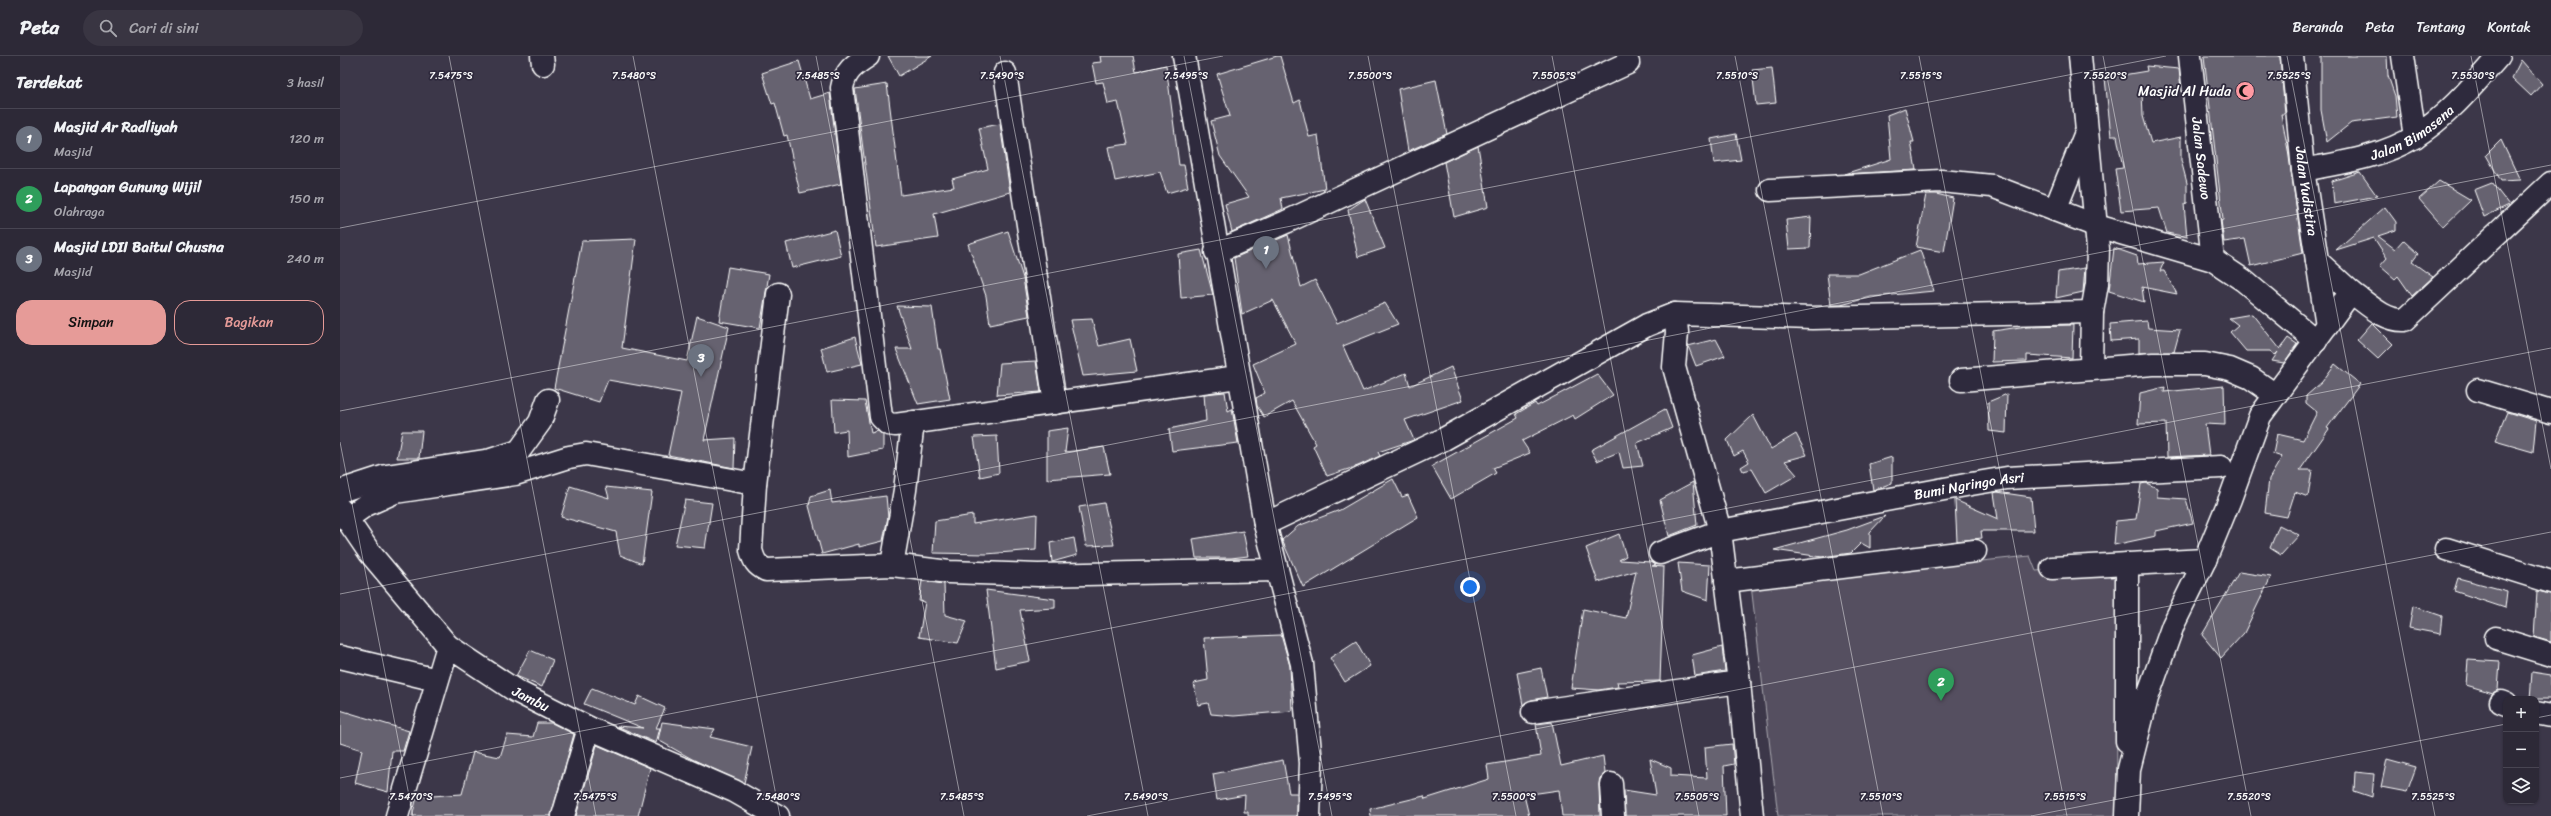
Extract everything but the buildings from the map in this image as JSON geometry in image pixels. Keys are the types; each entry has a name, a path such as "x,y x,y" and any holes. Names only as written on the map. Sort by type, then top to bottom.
{"street":[{"path":"868,56 853,65 844,76 844,114 881,417 888,424 1055,403 1238,376"},
{"path":"1184,56 1216,252 1266,524 1302,664 1311,763 1309,816"},
{"path":"2080,56 2086,132 2097,226 2098,265 2092,312 2091,369"},
{"name":"Jalan Sadewo","path":"2190,56 2213,260"},
{"name":"Jalan Yudistira","path":"2292,56 2302,170 2317,261 2322,333"},
{"path":"2404,56 2415,137"},
{"name":"Jalan Bimasena","path":"2302,170 2368,155 2415,137 2467,93 2498,56"},
{"path":"1216,252 1286,222 1628,63"},
{"path":"1005,73 1055,403"},
{"path":"2055,210 2086,132"},
{"path":"1770,190 1960,181 1992,186 2097,226 2213,260 2322,333"},
{"path":"2317,261 2351,292 2385,316 2394,321 2405,320 2551,183"},
{"path":"2130,758 2147,698 2173,626 2205,560 2260,416 2274,394 2322,333 2351,292"},
{"path":"778,294 755,484 751,550 753,560 758,566 766,570 892,565 949,572 1038,575 1277,570"},
{"path":"1266,524 1444,438 1647,325 1675,314 1812,318 2092,312"},
{"path":"1675,314 1677,332 1674,367 1720,531 1739,682 1752,816"},
{"path":"1961,380 2153,364 2205,364 2230,369 2251,378 2274,394"},
{"path":"2478,390 2551,412"},
{"path":"340,491 386,476 491,460 519,451 540,422 548,400"},
{"path":"892,565 905,490 913,422"},
{"path":"343,514 394,492 515,474 569,457 586,454 755,484"},
{"name":"Bumi Ngringo Asri","path":"1660,553 1720,531 2007,478 2221,467"},
{"name":"Jambu","path":"343,514 404,596 448,646 516,692 589,728 734,791 776,815"},
{"path":"2446,549 2551,582"},
{"path":"1726,581 1975,551"},
{"path":"2052,568 2205,560"},
{"path":"2127,564 2128,745 2130,758 2127,816"},
{"path":"2496,638 2551,655"},
{"path":"397,816 448,646"},
{"path":"340,657 437,680"},
{"path":"1533,712 1739,682"},
{"path":"2539,714 2551,716"},
{"path":"563,816 589,728"},
{"path":"1611,784 1613,816"}],"shaded area":[{"path":"2030,556 2036,571 2116,565 2117,816 1778,816 1751,585"}],"place":[{"name":"Masjid Al Huda","path":"2245,91"},
{"name":"Masjid Ar Radliyah","path":"1266,269"},
{"name":"Masjid LDII Baitul Chusna","path":"701,377"},
{"name":"Lapangan Gunung Wijil","path":"1941,701"}]}
